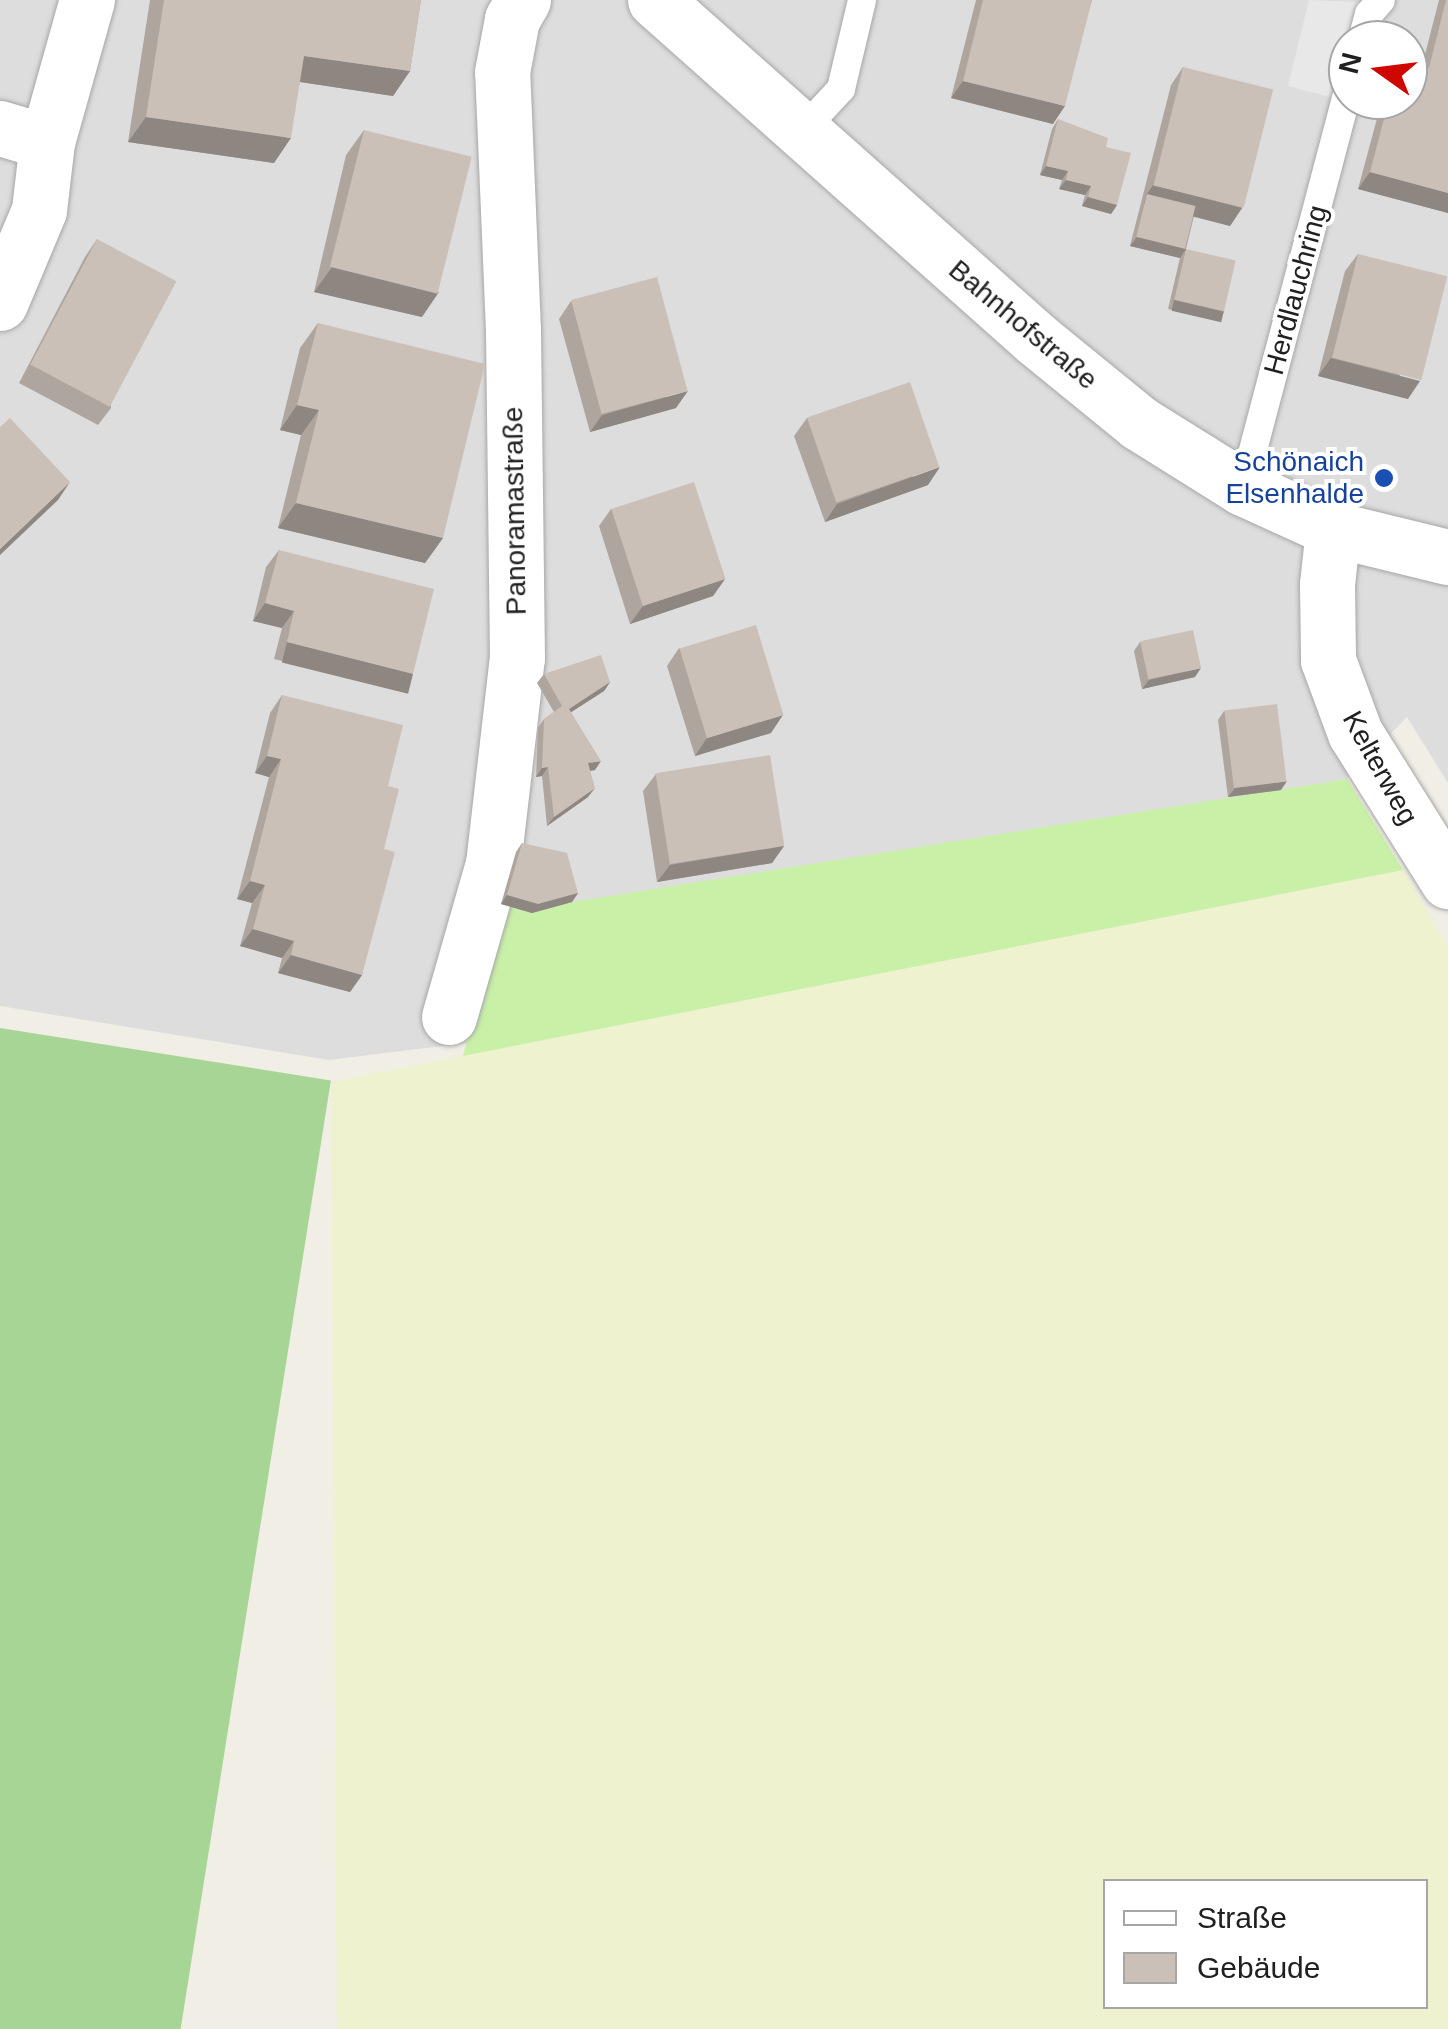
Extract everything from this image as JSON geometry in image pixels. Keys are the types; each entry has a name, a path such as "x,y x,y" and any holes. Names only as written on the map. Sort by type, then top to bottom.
{"street":[{"path":"0,303 39,210 24,135 88,0"},
{"name":"Panoramastraße","path":"449,1018 493,864 517,658 513,330 502,72 512,19 523,0"},
{"name":"Bahnhofstraße","path":"655,0 1036,339 1139,423 1243,488 1333,529 1448,557"},
{"name":"Kelterweg","path":"1333,529 1327,584 1328,660 1355,734 1448,881"}],"lane":[{"path":"801,132 841,89 862,0"},
{"name":"Herdlauchring","path":"1243,488 1340,120"}],"shaded area":[{"path":"0,0 1448,0 1448,783 1407,717 1347,779 532,913 502,904 466,1043 329,1060 0,1006"},
{"path":"1309,0 1378,3 1371,20 1328,20 1328,97 1288,86"}],"green space":[{"path":"1347,779 1403,870 463,1056 501,904 532,913 572,902"},
{"path":"1403,870 1448,948 1448,2029 337,2029 331,1082"},
{"path":"0,1028 331,1080 181,2029 0,2029"}],"building":[{"path":"164,0 421,0 410,71 304,56 291,138 146,117"},
{"path":"983,0 1092,0 1065,106 963,81"},
{"path":"1448,0 1448,193 1370,172 1384,120 1428,120 1429,68"},
{"path":"1183,67 1273,89 1244,208 1153,185"},
{"path":"1058,119 1108,138 1106,147 1131,153 1117,205 1088,197 1091,186 1066,180 1068,171 1046,166"},
{"path":"364,130 472,157 438,294 330,267"},
{"path":"1147,194 1196,206 1185,249 1136,237"},
{"path":"97,239 176,281 110,407 30,364"},
{"path":"1186,249 1236,260 1224,311 1174,300"},
{"path":"1358,254 1447,276 1421,380 1332,358"},
{"path":"657,277 688,391 602,414 571,300"},
{"path":"318,323 485,364 443,538 296,503 319,410 297,405"},
{"path":"910,382 939,467 836,503 807,417"},
{"path":"10,418 70,482 0,549 0,427"},
{"path":"694,482 726,579 643,606 611,509"},
{"path":"279,550 434,589 413,674 287,642 294,611 265,603"},
{"path":"756,625 783,715 707,738 679,648"},
{"path":"1193,630 1201,668 1148,679 1140,641"},
{"path":"601,655 610,682 569,709 601,761 588,763 595,788 554,817 548,767 542,768 544,719 562,706 544,674"},
{"path":"282,695 403,725 388,786 399,789 384,849 395,852 362,975 291,955 294,941 253,929 265,885 250,881 281,759 267,756"},
{"path":"1277,704 1287,781 1234,788 1224,710"},
{"path":"770,755 784,846 670,864 655,773"},
{"path":"522,843 567,853 578,893 538,904 507,895"}],"place":[{"name":"Schönaich Elsenhalde","path":"1384,478"}]}
